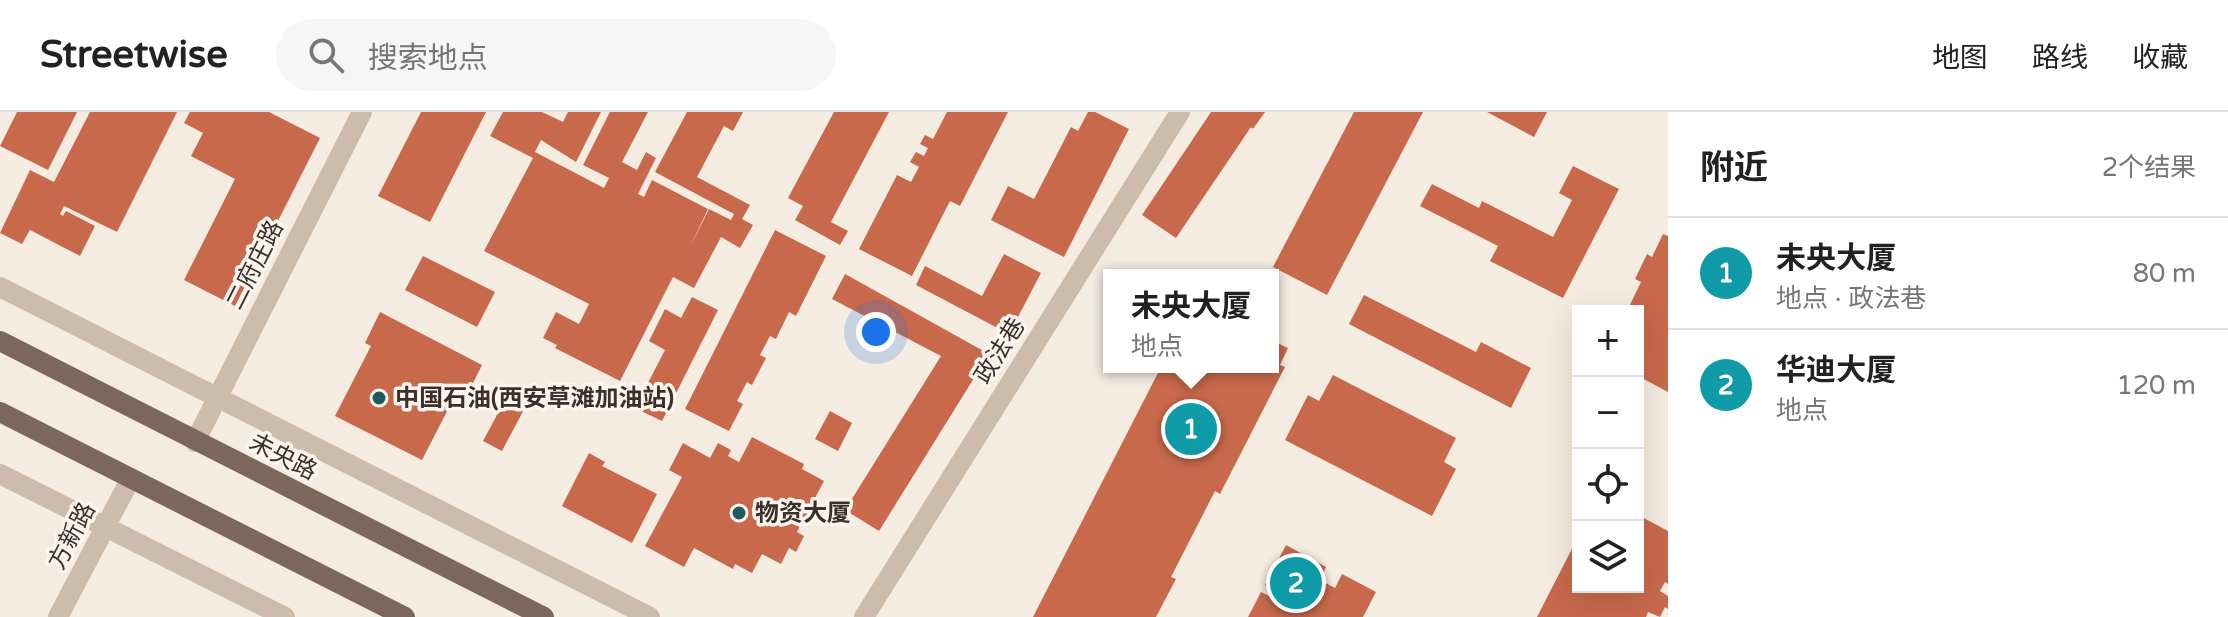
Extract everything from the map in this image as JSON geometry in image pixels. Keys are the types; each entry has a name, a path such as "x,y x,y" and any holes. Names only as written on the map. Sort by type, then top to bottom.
{"main road":[{"name":"未央路","path":"0,341 544,617"},
{"path":"0,412 405,617"}],"street":[{"name":"二府庄路","path":"195,442 362,112"},
{"name":"政法巷","path":"864,617 1180,112"},
{"path":"0,287 650,617"},
{"path":"0,474 285,617"},
{"name":"方新路","path":"58,617 131,478"}],"building":[{"path":"17,112 77,112 48,170 0,146"},
{"path":"90,112 177,112 117,232 64,206 60,214 63,216 66,211 95,226 80,256 30,230 22,244 0,233 30,170 54,182"},
{"path":"190,112 269,112 320,138 235,306 184,280 235,179 191,156 203,133 184,123"},
{"path":"421,112 486,112 430,222 378,196"},
{"path":"503,112 542,112 563,122 568,112 601,112 576,162 541,140 535,152 604,188 609,178 583,165 610,112 648,112 622,162 637,170 646,152 656,158 638,194 644,197 652,180 708,209 690,247 709,209 731,220 734,214 655,172 687,112 743,112 733,131 724,126 697,177 750,205 742,219 753,225 740,248 721,237 694,288 673,277 620,381 555,348 557,345 543,338 556,312 579,324 589,304 484,251 533,158 490,136"},
{"path":"834,112 889,112 831,222 848,231 840,245 795,220 803,206 788,198"},
{"path":"947,112 1008,112 960,206 950,201 912,276 859,249 897,175 911,182 919,167 910,162 916,152 924,156 928,148 920,144 925,135 933,139"},
{"path":"1088,112 1095,112 1129,129 1064,257 991,220 1008,186 1034,199 1071,127 1078,131"},
{"path":"1211,112 1265,112 1253,129 1251,127 1176,238 1142,215"},
{"path":"1354,112 1423,112 1327,295 1273,267"},
{"path":"1487,112 1547,112 1534,137"},
{"path":"1573,166 1619,189 1563,298 1490,261 1498,246 1420,206 1432,184 1479,208 1482,201 1553,237 1572,200 1559,193"},
{"path":"775,230 826,256 796,316 789,312 776,339 770,336 760,355 766,358 752,385 747,382 737,401 743,404 729,431 685,409"},
{"path":"1663,234 1668,236 1668,392 1644,379 1644,305 1630,305 1641,282 1635,279 1647,254 1652,257"},
{"path":"1004,254 1041,273 1009,334 916,285 925,266 982,296"},
{"path":"423,256 495,292 477,327 405,290"},
{"path":"845,274 989,354 879,531 845,510 941,356 832,299"},
{"path":"1364,295 1476,352 1481,342 1531,368 1511,408 1349,324"},
{"path":"692,297 718,310 662,421 635,408 665,350 649,341 665,309 681,318"},
{"path":"380,312 482,365 467,395 458,390 422,460 335,416 371,346 365,343"},
{"path":"1279,344 1288,348 1280,365 1285,367 1220,494 1215,491 1171,577 1176,579 1156,617 1033,617 1158,373 1279,373"},
{"path":"1333,375 1456,438 1444,462 1456,469 1432,516 1285,440 1308,395 1319,401"},
{"path":"512,387 530,398 502,451 483,441"},
{"path":"830,411 852,423 838,451 815,439"},
{"name":"物资大厦","path":"752,437 804,464 802,469 824,481 814,500 821,504 809,526 802,522 797,532 804,536 796,552 789,548 781,564 762,554 752,573 735,564 733,569 694,548 684,567 645,546 682,477 669,470 683,443 710,458 718,443 731,450 728,456 739,462"},
{"path":"589,453 605,462 602,466 657,494 632,543 562,506"},
{"path":"1644,518 1668,531 1668,584 1665,582 1660,591 1668,596 1668,609 1665,607 1660,617 1648,612 1646,617 1537,617 1572,549 1572,593 1644,593"},
{"path":"1286,545 1326,567 1320,580 1335,588 1342,574 1376,592 1363,617 1248,617 1261,592 1273,598 1276,591 1265,585"}],"place":[{"name":"中国石油(西安草滩加油站)","path":"379,398"},
{"name":"未央大厦","path":"1191,429"},
{"name":"物资大厦","path":"739,513"},
{"name":"华迪大厦","path":"1296,583"}]}
